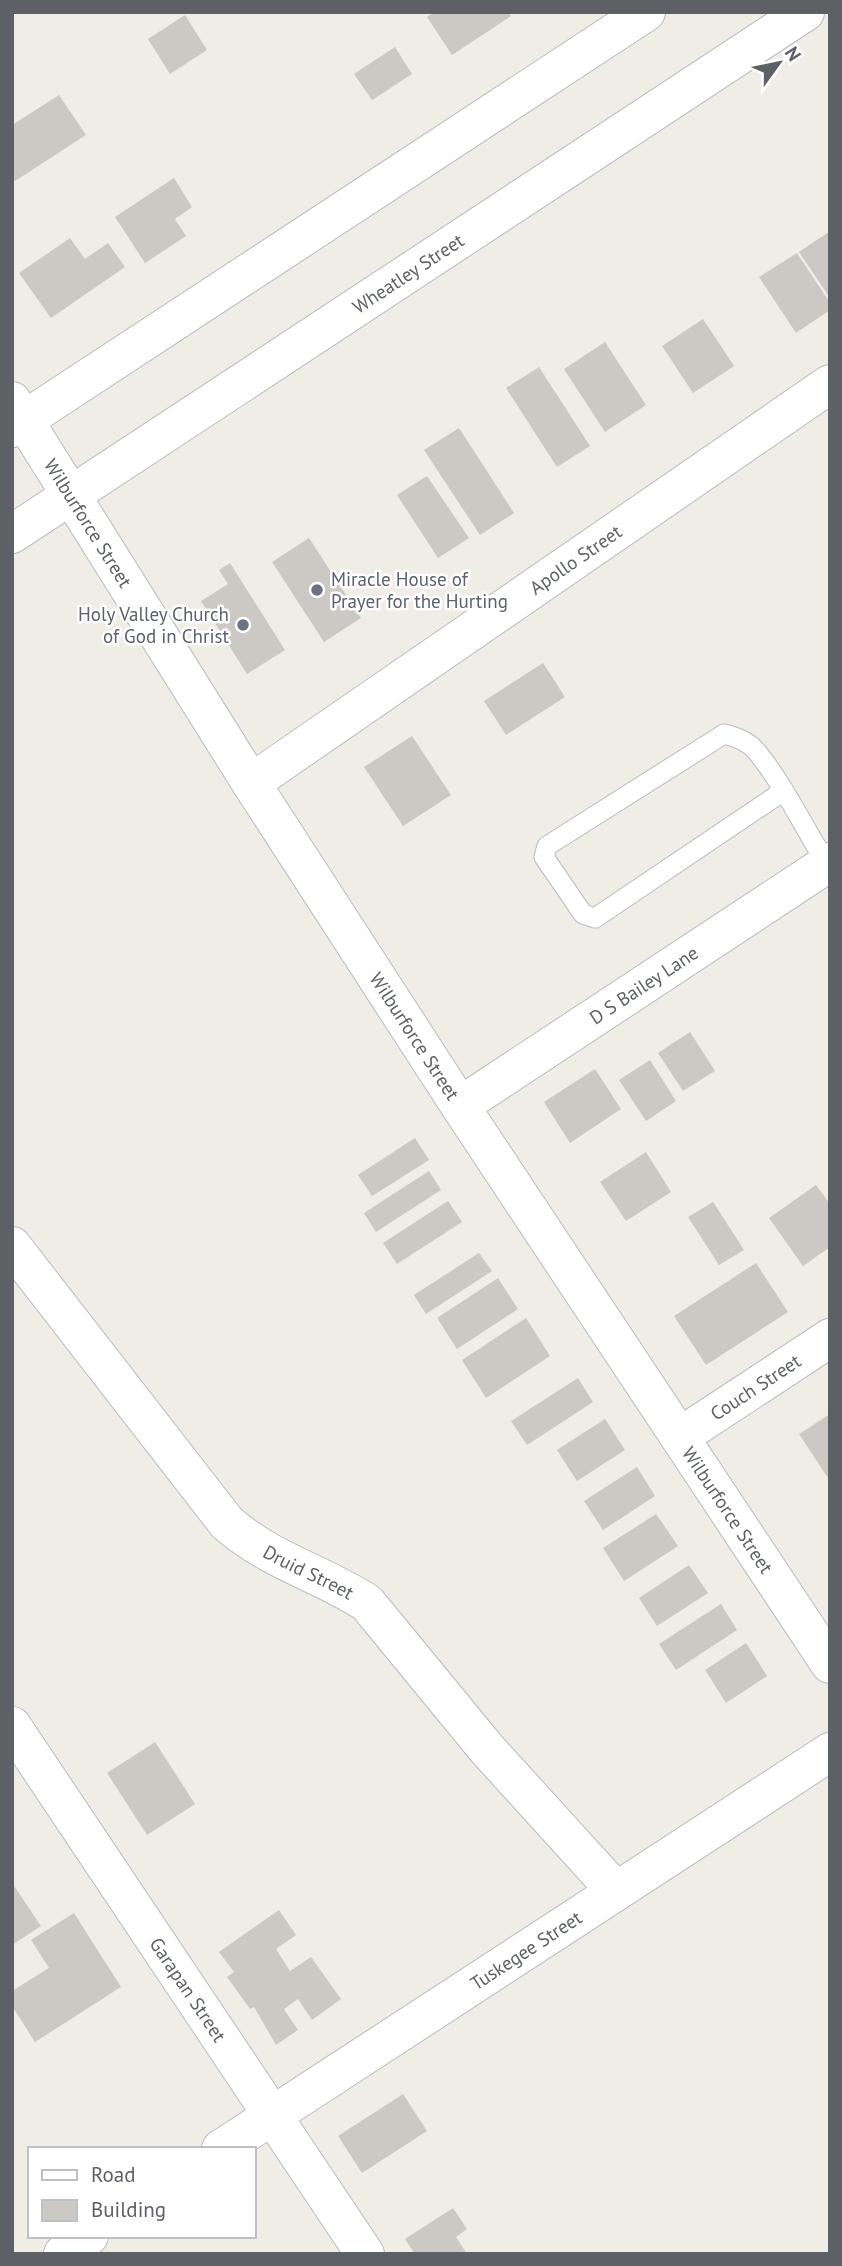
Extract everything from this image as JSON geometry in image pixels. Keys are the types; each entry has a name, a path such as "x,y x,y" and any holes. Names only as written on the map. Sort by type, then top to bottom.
{"street":[{"path":"16,416 646,12"},
{"name":"Wheatley Street","path":"12,534 805,12"},
{"name":"Apollo Street","path":"251,783 830,384"},
{"name":"Wilburforce Street","path":"16,416 71,495 251,783 460,1106 830,1664"},
{"name":"D S Bailey Lane","path":"460,1106 828,863"},
{"name":"Druid Street","path":"12,1246 227,1523 252,1545 287,1564 341,1587 367,1604 486,1748 615,1891"},
{"name":"Couch Street","path":"681,1436 830,1338"},
{"name":"Garapan Street","path":"12,1726 365,2254"},
{"name":"Tuskegee Street","path":"224,2147 830,1752"},
{"path":"62,2254 86,2238"}],"lane":[{"path":"782,792 595,918 583,914 544,857 547,846 724,734 741,739 756,751 828,863"}],"building":[{"path":"434,12 508,12 511,16 452,55 427,17"},
{"path":"185,15 207,50 170,74 148,39"},
{"path":"395,47 412,74 372,100 354,74"},
{"path":"59,95 86,135 15,181 12,176 12,125"},
{"path":"174,178 192,207 175,219 186,236 145,263 115,217"},
{"path":"830,231 830,298 799,252"},
{"path":"70,238 85,259 108,243 125,267 51,318 19,273"},
{"path":"797,253 830,303 830,310 796,333 759,277"},
{"path":"703,319 734,366 693,393 662,346"},
{"path":"605,342 646,405 605,432 564,369"},
{"path":"539,367 590,446 557,467 506,388"},
{"path":"459,428 514,513 480,535 424,450"},
{"path":"427,476 469,538 438,558 397,495"},
{"name":"Miracle House of Prayer for the Hurting","path":"309,538 361,618 324,642 272,562"},
{"name":"Holy Valley Church of God in Christ","path":"230,563 285,650 247,674 201,601 228,584 219,570"},
{"path":"543,663 565,697 506,735 484,701"},
{"path":"412,736 451,795 403,826 364,767"},
{"path":"690,1032 715,1071 683,1091 658,1053"},
{"path":"650,1060 676,1101 646,1121 619,1080"},
{"path":"595,1069 621,1109 570,1143 544,1102"},
{"path":"415,1138 429,1160 372,1196 358,1175"},
{"path":"646,1152 671,1192 626,1221 600,1182"},
{"path":"429,1171 441,1190 376,1232 364,1213"},
{"path":"816,1185 830,1204 830,1247 803,1266 769,1218"},
{"path":"448,1201 462,1222 397,1264 383,1243"},
{"path":"713,1202 744,1250 719,1265 688,1217"},
{"path":"479,1253 492,1271 426,1314 414,1295"},
{"path":"756,1263 788,1312 706,1365 674,1316"},
{"path":"498,1278 518,1309 457,1349 437,1318"},
{"path":"526,1318 550,1356 486,1398 462,1360"},
{"path":"578,1378 593,1402 527,1445 511,1421"},
{"path":"830,1414 830,1481 799,1434"},
{"path":"605,1419 625,1450 577,1481 557,1450"},
{"path":"637,1467 655,1496 603,1530 584,1501"},
{"path":"656,1514 678,1546 624,1581 603,1548"},
{"path":"689,1565 708,1593 657,1626 639,1598"},
{"path":"721,1604 737,1630 676,1670 659,1644"},
{"path":"746,1643 767,1676 726,1703 705,1670"},
{"path":"155,1742 195,1804 147,1835 107,1773"},
{"path":"12,1883 41,1926 12,1945"},
{"path":"279,1910 296,1935 276,1949 290,1971 311,1957 341,1999 312,2020 298,1999 284,2009 298,2030 276,2045 254,2007 250,2009 227,1977 234,1972 219,1952"},
{"path":"74,1913 121,1987 35,2042 12,2006 12,1991 49,1968 31,1940"},
{"path":"403,2094 427,2131 362,2173 338,2136"},
{"path":"453,2208 467,2229 456,2237 467,2254 415,2254 405,2239"}],"place":[{"name":"Miracle House of Prayer for the Hurting","path":"317,590"},
{"name":"Holy Valley Church of God in Christ","path":"243,625"}]}
